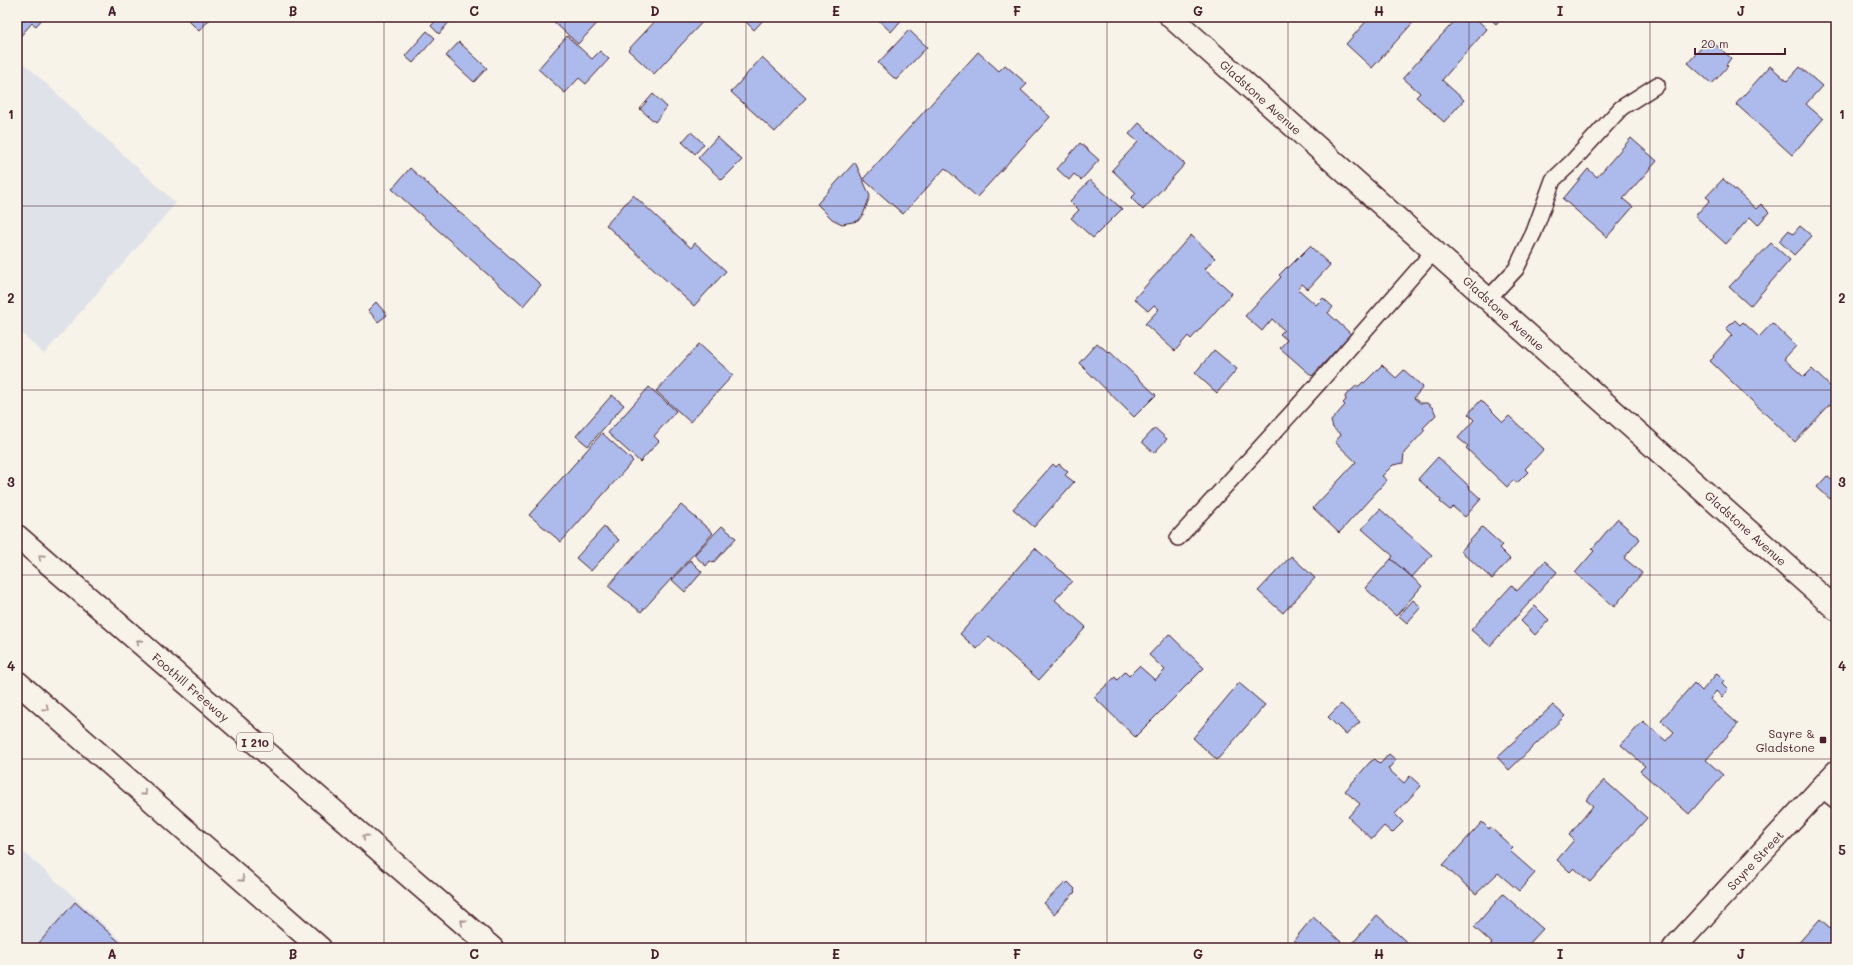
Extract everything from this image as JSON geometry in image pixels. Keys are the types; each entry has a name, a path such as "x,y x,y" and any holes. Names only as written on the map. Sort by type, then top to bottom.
{"main road":[{"name":"Gladstone Avenue","path":"1171,17 1836,609"},
{"name":"Foothill Freeway","path":"17,536 492,948"},
{"path":"17,682 320,948"},
{"name":"Sayre Street","path":"1674,948 1828,795 1836,772"}],"lane":[{"path":"1488,299 1516,270 1534,232 1553,180 1621,108 1657,85"},
{"path":"1178,538 1322,379 1434,251"}],"shaded area":[{"path":"17,57 176,203 44,354 17,329"},
{"path":"17,846 74,897 129,948 17,948"}],"building":[{"path":"17,17 44,17 36,26 32,23 17,40"},
{"path":"191,17 212,17 199,31 188,20"},
{"path":"439,17 445,17 450,21 439,34 431,26"},
{"path":"558,17 603,17 578,44 554,22"},
{"path":"659,17 707,17 654,74 628,50"},
{"path":"741,17 766,17 754,30"},
{"path":"875,17 904,17 891,32"},
{"path":"1370,17 1418,17 1372,68 1346,44"},
{"path":"1458,17 1474,17 1487,29 1442,80 1464,100 1444,122 1416,97 1420,93 1403,78"},
{"path":"1488,17 1502,17 1496,24"},
{"path":"909,30 927,47 896,80 878,63"},
{"path":"427,31 435,38 413,63 405,56"},
{"path":"567,36 592,59 600,51 609,59 586,84 579,78 565,93 538,69"},
{"path":"1709,39 1731,58 1726,65 1728,66 1712,84 1688,63"},
{"path":"459,42 487,68 474,82 446,56"},
{"path":"978,52 999,71 1005,65 1027,84 1021,90 1050,117 977,197 945,168 903,214 863,179"},
{"path":"762,57 806,98 775,132 731,92"},
{"path":"1770,66 1787,81 1800,67 1822,86 1806,104 1823,119 1792,155 1736,104"},
{"path":"653,94 667,107 655,122 640,109"},
{"path":"1139,123 1185,164 1143,210 1131,198 1136,193 1112,170 1138,142 1129,134"},
{"path":"691,132 704,144 695,154 682,142"},
{"path":"717,137 742,160 722,180 698,158"},
{"path":"1631,138 1657,161 1623,199 1633,207 1607,237 1563,199 1588,169 1597,177"},
{"path":"1080,143 1099,160 1081,180 1074,174 1069,180 1057,169"},
{"path":"855,162 870,196 863,215 858,221 842,224 832,219 817,204"},
{"path":"410,168 541,285 523,306 392,189"},
{"path":"1723,179 1756,209 1761,204 1769,212 1758,225 1750,217 1726,244 1695,216 1710,200 1706,197"},
{"path":"1090,180 1122,209 1093,238 1071,218 1079,210 1070,201"},
{"path":"633,195 691,248 695,243 726,271 694,306 606,225"},
{"path":"1800,226 1812,236 1794,255 1779,241 1789,230 1793,234"},
{"path":"1191,235 1215,258 1205,269 1232,293 1191,339 1188,336 1175,351 1145,324 1159,309 1154,305 1148,311 1134,299"},
{"path":"1771,243 1790,260 1750,306 1729,287"},
{"path":"1310,246 1330,265 1308,289 1302,284 1298,289 1316,305 1323,298 1333,307 1328,313 1351,334 1312,376 1280,348 1287,340 1280,334 1284,330 1272,319 1262,331 1245,316 1281,277 1279,275"},
{"path":"376,302 387,315 378,322 368,310"},
{"path":"1735,320 1740,325 1743,322 1759,337 1772,323 1796,346 1784,359 1804,377 1812,369 1836,392 1831,397 1834,400 1795,442 1710,361 1732,335 1726,329"},
{"path":"1097,343 1109,353 1110,352 1156,395 1134,417 1079,363"},
{"path":"699,344 733,375 690,422 656,391"},
{"path":"1214,350 1237,369 1217,393 1195,373"},
{"path":"1382,365 1396,378 1404,370 1423,387 1414,398 1420,403 1427,403 1433,408 1436,415 1423,428 1425,430 1404,453 1403,463 1393,465 1382,476 1387,480 1339,533 1313,508 1356,462 1335,442 1341,435 1333,428 1331,421 1345,405 1343,403 1346,400 1345,396 1356,386 1359,386 1363,382 1364,383"},
{"path":"649,387 676,411 654,436 659,441 640,462 608,433"},
{"path":"612,395 624,405 588,446 576,436"},
{"path":"1481,400 1503,422 1509,416 1544,449 1525,469 1528,472 1517,483 1513,480 1507,487 1466,448 1468,446 1458,438 1474,420 1468,414"},
{"path":"1155,428 1167,439 1154,453 1142,442"},
{"path":"602,433 633,461 561,542 529,515"},
{"path":"1438,457 1481,499 1465,517 1453,507 1450,510 1440,502 1441,500 1418,479"},
{"path":"1053,464 1056,467 1059,464 1068,472 1065,475 1074,482 1034,527 1013,509"},
{"path":"1827,476 1836,484 1836,492 1830,499 1817,487"},
{"path":"681,505 713,533 641,612 608,586"},
{"path":"1380,509 1432,555 1412,577 1391,559 1393,556 1362,529"},
{"path":"1617,519 1640,539 1624,558 1642,573 1614,607 1575,573 1594,551 1592,549"},
{"path":"722,526 736,538 713,563 710,561 706,566 694,555"},
{"path":"604,527 619,540 591,571 576,558"},
{"path":"1482,527 1502,545 1499,548 1510,559 1492,579 1461,551"},
{"path":"1035,548 1072,581 1055,600 1086,627 1039,680 989,636 977,649 960,634"},
{"path":"1291,556 1315,578 1283,613 1258,591"},
{"path":"1391,559 1422,586 1396,616 1365,588"},
{"path":"690,560 702,572 685,592 672,580"},
{"path":"1545,561 1557,572 1490,646 1471,630 1512,585 1517,591"},
{"path":"1413,600 1421,607 1407,623 1399,616"},
{"path":"1535,606 1549,620 1535,635 1521,621"},
{"path":"1169,634 1204,668 1135,737 1094,697 1115,677 1117,680 1125,672 1129,676 1139,666 1155,680 1165,670 1149,655"},
{"path":"1717,673 1724,680 1722,683 1728,689 1722,697 1716,691 1710,699 1738,724 1706,760 1723,775 1689,814 1640,771 1645,766 1621,745 1643,721 1666,741 1674,732 1661,720 1694,683 1702,691"},
{"path":"1239,683 1265,705 1217,760 1193,738"},
{"path":"1341,704 1360,722 1346,735 1328,717"},
{"path":"1553,705 1565,716 1509,770 1497,757"},
{"path":"1389,754 1396,760 1388,769 1404,783 1410,776 1421,786 1395,814 1403,822 1392,833 1384,826 1372,839 1348,817 1360,804 1345,791 1370,762 1375,759 1380,764"},
{"path":"1604,780 1647,818 1590,882 1574,868 1570,872 1557,860 1574,840 1569,835 1593,806 1586,800"},
{"path":"1482,822 1489,829 1490,827 1513,848 1510,851 1535,873 1519,891 1498,873 1476,894 1443,865"},
{"path":"1068,882 1075,889 1075,892 1054,914 1044,903 1065,883 1066,884"},
{"path":"1503,894 1543,929 1529,944 1532,947 1531,948 1487,948 1492,943 1474,927"},
{"path":"75,902 126,948 43,948 38,944"},
{"path":"1377,915 1413,948 1356,948 1352,944"},
{"path":"1313,917 1348,948 1304,948 1294,940"},
{"path":"1820,919 1836,933 1836,948 1794,948"}],"place":[{"name":"Sayre & Gladstone","path":"1823,740"}]}
